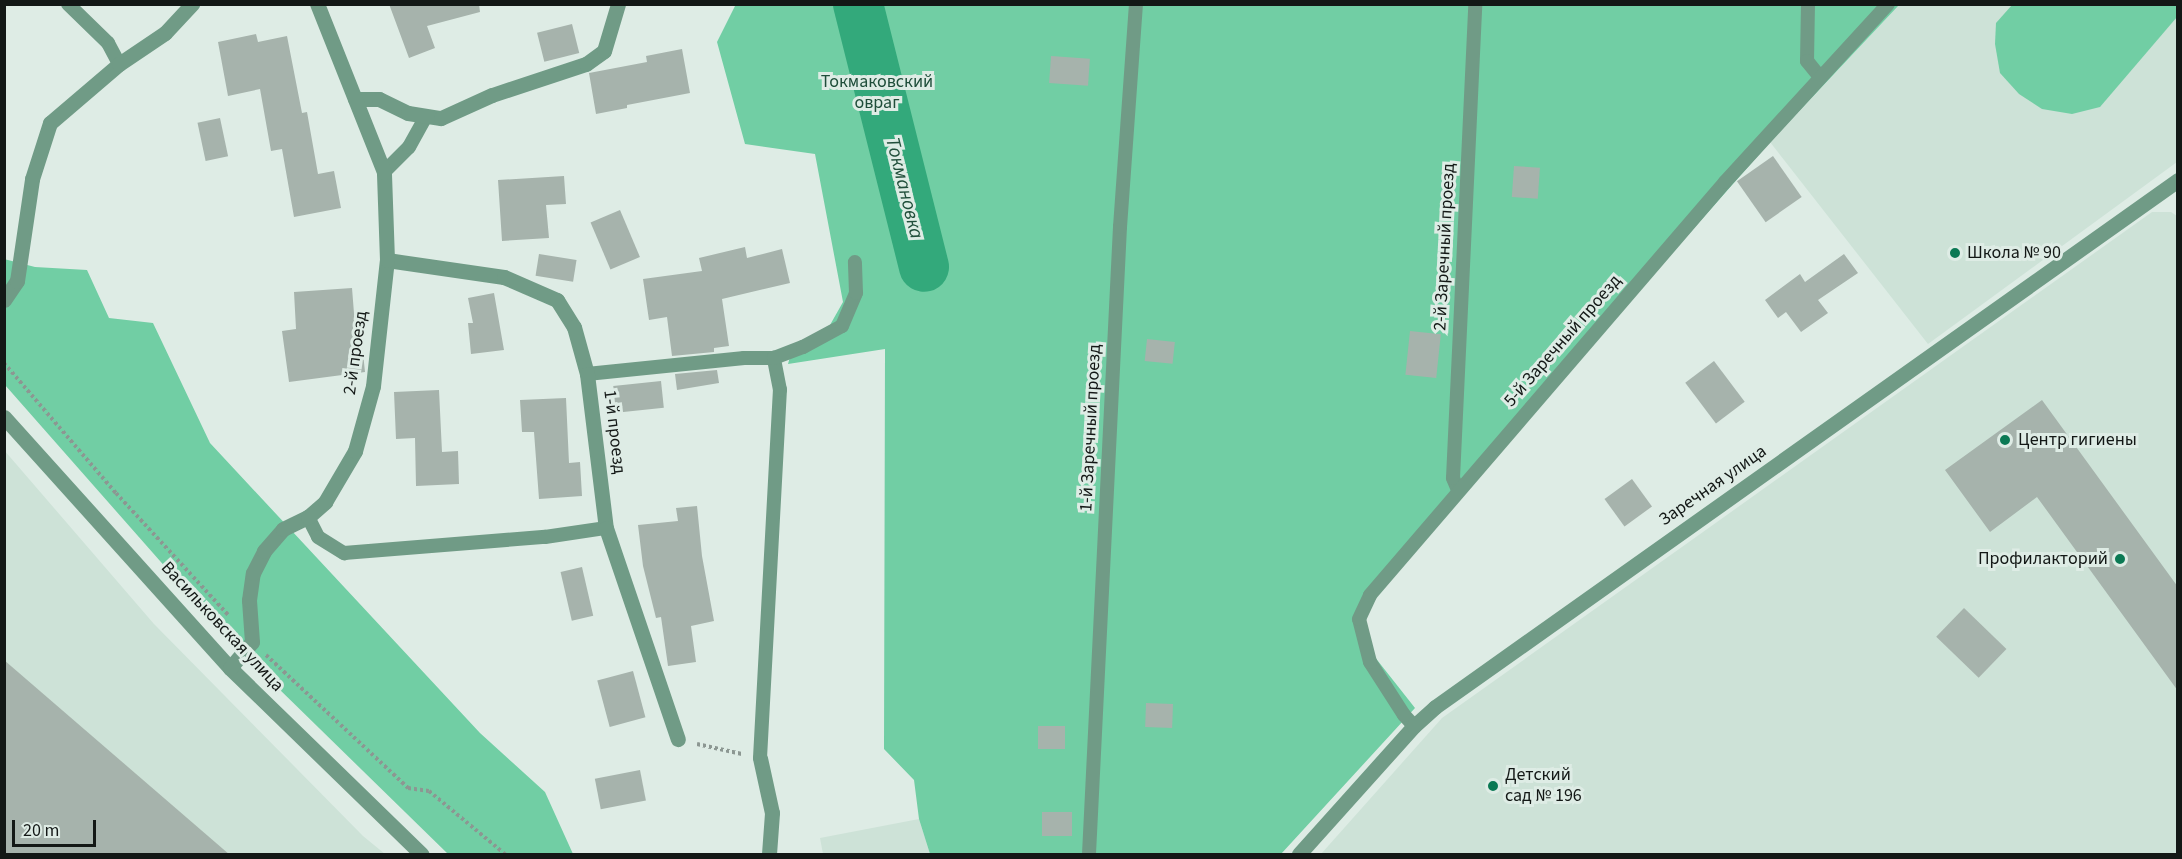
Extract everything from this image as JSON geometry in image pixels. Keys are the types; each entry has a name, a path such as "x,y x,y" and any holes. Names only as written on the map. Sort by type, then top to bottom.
{"street":[{"path":"4,300 17,281 32,178 50,123 119,64 165,33 192,4"},
{"name":"2-й проезд","path":"230,668 252,642 249,600 252,573 264,551 283,529 308,517 325,502 355,451 373,386 387,260 384,172 317,4"},
{"path":"355,99 380,99 408,113 441,118 492,95 586,64 604,51 618,4"},
{"name":"Заречная улица","path":"1299,855 1414,726 1435,707 2175,186"},
{"name":"1-й проезд","path":"387,260 504,277 557,300 574,327 587,374 606,528 678,739"},
{"name":"Васильковская улица","path":"4,417 230,668 421,855"},
{"path":"760,758 772,813 769,855"}],"lane":[{"path":"69,4 108,43 119,64"},
{"name":"1-й Заречный проезд","path":"1089,855 1120,227 1136,4"},
{"name":"2-й Заречный проезд","path":"1458,490 1453,477 1475,4"},
{"path":"1808,4 1808,61 1820,77"},
{"name":"5-й Заречный проезд","path":"1414,726 1370,662 1359,619 1370,594 1725,182 1888,4"},
{"path":"384,172 409,147 426,116"},
{"path":"587,374 744,358 774,358 803,347 842,326 856,293 855,262"},
{"path":"760,758 780,390 774,358"},
{"path":"308,517 318,537 344,553 545,537 606,528"}],"path":[{"path":"678,739 760,758"}],"shaded area":[{"name":"Школа № 90","path":"1899,5 2177,5 2177,162 1928,344 1770,142"},
{"name":"Центр гигиены","path":"2152,212 2171,212 2177,216 2177,854 1321,854 1442,718"},
{"path":"4,450 154,624 363,836 385,854 5,854"},
{"path":"919,819 930,854 823,854 820,838"}],"green space":[{"name":"Токмаковский овраг","path":"736,4 1899,5 1770,142 1461,492 1374,600 1365,620 1374,656 1415,708 1281,854 930,854 919,819 914,780 884,749 885,349 788,364 793,346 830,325 843,302 815,154 745,144 717,42"},
{"path":"2012,5 2177,5 2177,17 2100,107 2072,114 2042,109 2019,94 2000,73 1995,44 1996,23"},
{"path":"4,259 35,267 87,270 109,318 153,323 210,443 480,733 545,792 573,854 448,854 234,645 5,385"}],"building":[{"path":"389,4 479,4 480,12 427,26 435,48 409,58"},
{"path":"572,24 579,53 544,62 537,33"},
{"path":"256,34 258,42 287,36 302,113 307,112 318,174 334,171 341,208 294,217 282,149 271,151 260,89 228,96 218,42"},
{"path":"682,49 690,93 627,105 627,108 596,114 589,73 647,62 646,56"},
{"path":"1051,56 1090,59 1088,86 1049,83"},
{"path":"220,118 228,156 206,161 198,123"},
{"path":"1773,156 1802,197 1766,222 1737,181"},
{"path":"1514,166 1540,168 1538,199 1512,197"},
{"path":"564,176 566,204 546,205 549,238 502,241 498,180"},
{"path":"620,210 640,257 610,269 591,223"},
{"path":"745,247 747,258 782,249 790,283 722,299 729,346 714,348 714,352 672,356 667,317 649,320 643,279 702,271 699,258"},
{"path":"539,254 577,260 573,282 536,276"},
{"path":"1844,254 1858,273 1818,300 1828,313 1801,332 1786,312 1778,318 1765,300 1800,274 1805,282"},
{"path":"352,288 355,326 360,325 365,372 289,382 282,331 296,329 294,292"},
{"path":"494,293 504,350 471,354 468,323 473,323 468,298"},
{"path":"1410,331 1441,334 1436,378 1405,375"},
{"path":"1147,339 1175,342 1173,364 1145,361"},
{"path":"1714,361 1745,402 1716,423 1685,383"},
{"path":"717,370 719,383 677,390 675,374"},
{"path":"661,381 664,408 616,413 613,386"},
{"path":"439,390 442,452 458,451 459,484 416,486 415,438 396,439 394,392"},
{"path":"566,398 569,463 580,462 582,496 539,499 534,432 522,432 520,400"},
{"name":"Профилакторий","path":"2042,400 2178,587 2178,691 2037,497 1990,532 1945,470"},
{"path":"1632,479 1652,507 1624,526 1604,499"},
{"path":"697,506 702,556 714,621 691,626 696,662 668,666 661,617 656,618 643,566 638,525 678,521 676,508"},
{"path":"582,567 593,616 572,621 561,572"},
{"path":"1964,608 2006,649 1979,678 1936,637"},
{"path":"4,660 230,855 4,855"},
{"path":"633,671 645,717 610,727 597,681"},
{"path":"1146,703 1173,704 1172,728 1145,727"},
{"path":"1038,726 1065,726 1065,749 1038,749"},
{"path":"640,770 646,800 601,809 595,779"},
{"path":"1042,812 1072,812 1072,836 1042,836"}],"waterway":[{"name":"Токмановка","path":"858,4 924,267"}],"place":[{"name":"Школа № 90","path":"1955,253"},
{"name":"Центр гигиены","path":"2005,440"},
{"name":"Профилакторий","path":"2120,559"},
{"name":"Детский сад № 196","path":"1493,786"}]}
